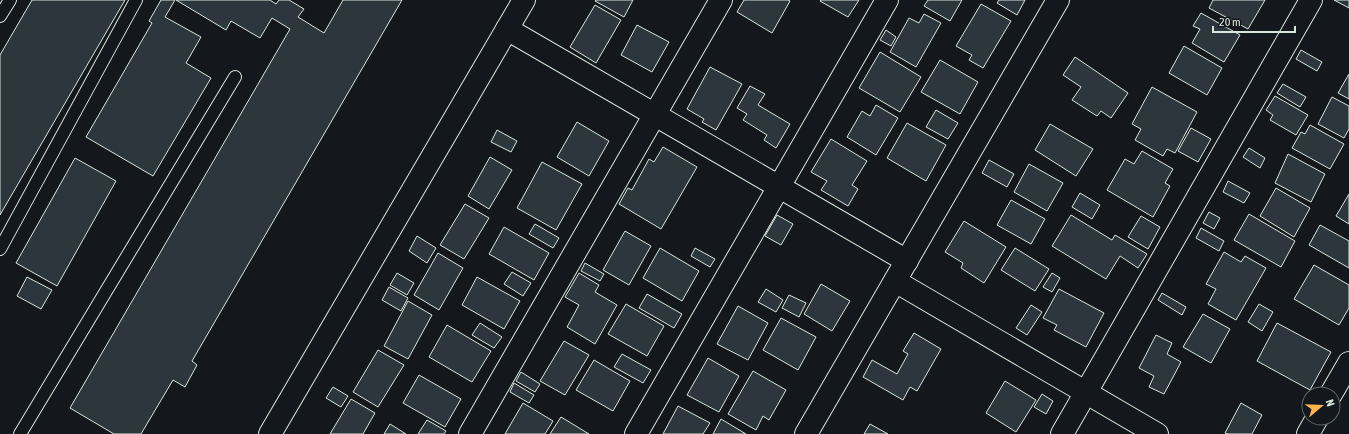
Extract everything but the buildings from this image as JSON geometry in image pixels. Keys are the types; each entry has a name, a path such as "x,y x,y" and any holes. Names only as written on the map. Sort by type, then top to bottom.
{"street":[{"path":"270,434 524,0"},
{"path":"470,434 721,0"},
{"path":"636,434 887,0"},
{"path":"806,434 1058,0"},
{"path":"1062,434 1311,0"},
{"path":"507,29 907,260"},
{"path":"895,281 1157,434"},
{"path":"1336,386 1349,363"}],"lane":[{"path":"0,16 10,0"},
{"path":"0,249 136,0"},
{"path":"20,434 235,78"}]}
